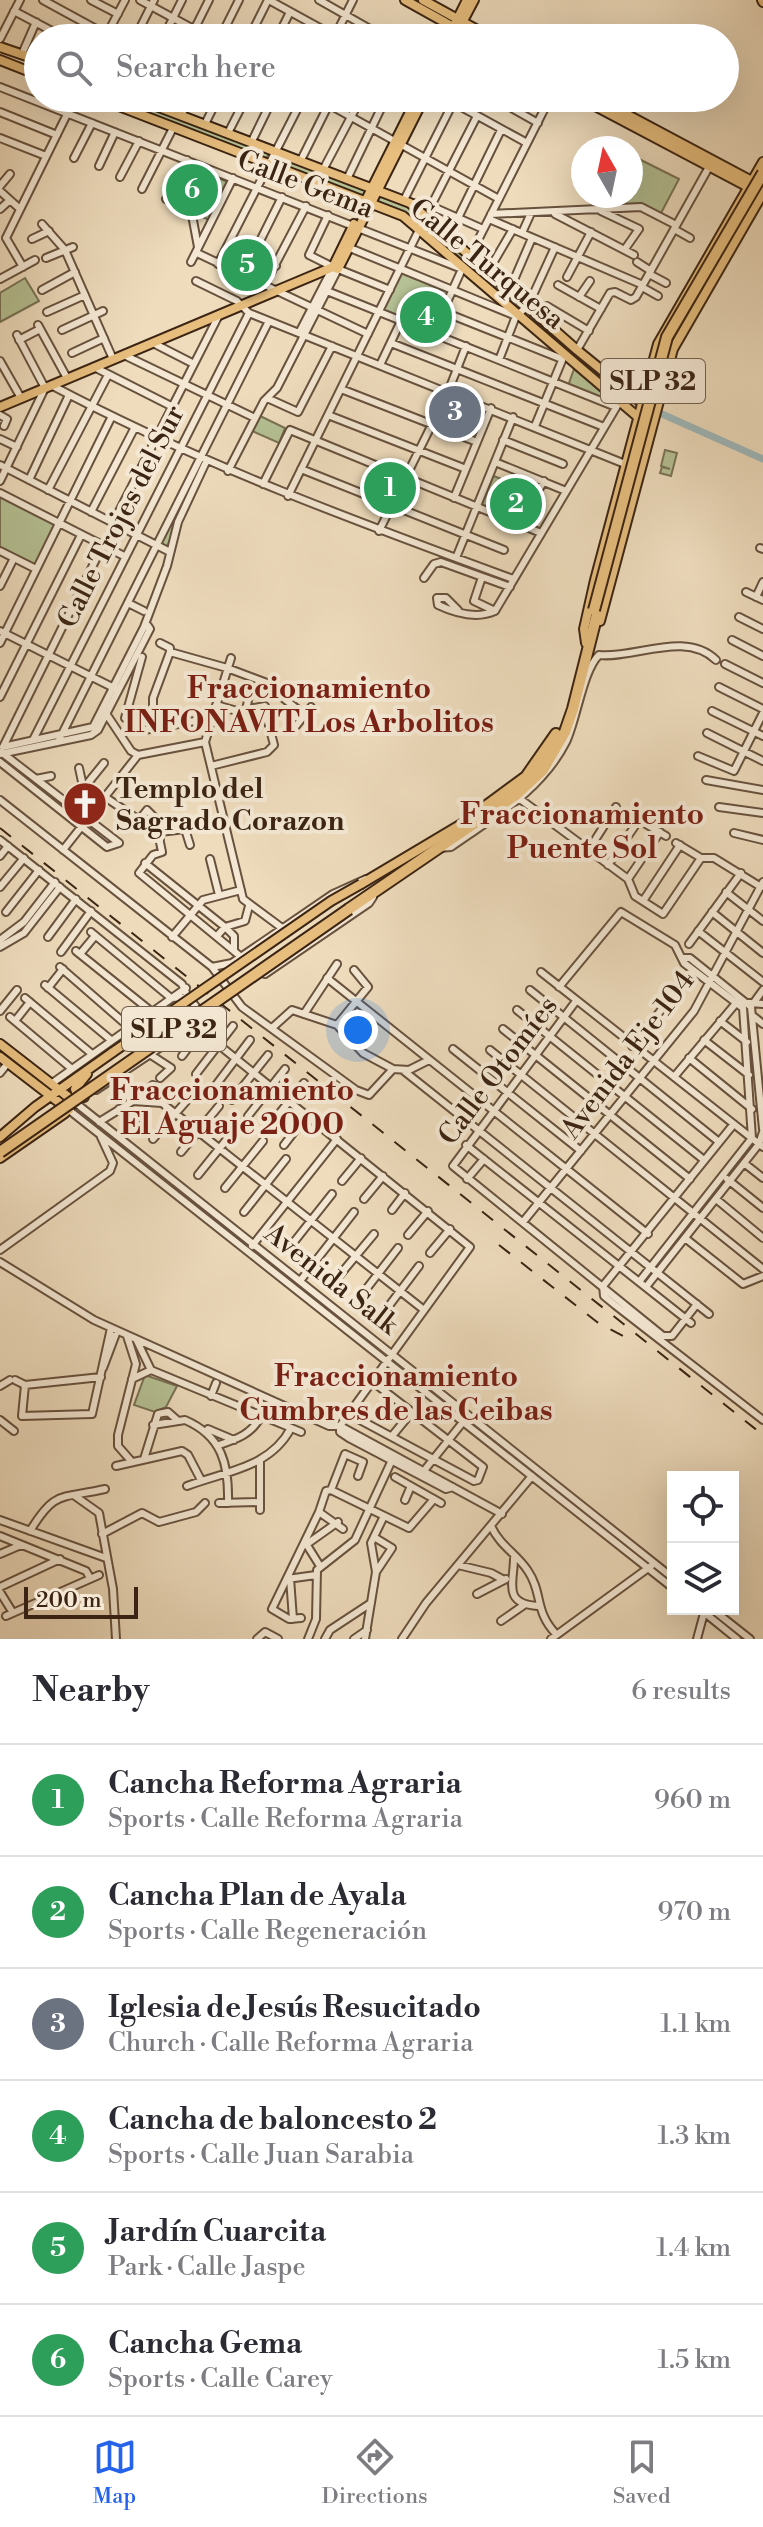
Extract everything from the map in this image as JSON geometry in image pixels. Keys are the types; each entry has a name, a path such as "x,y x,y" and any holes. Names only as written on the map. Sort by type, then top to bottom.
{"highway":[{"name":"SLP 32","path":"0,1152 465,822 526,777 546,752 569,704 589,644 667,337 762,170"},
{"name":"SLP 32","path":"596,610 668,348 756,190"},
{"name":"SLP 32","path":"0,1146 348,906 377,890 516,795 543,770 565,732 588,666 589,644"}],"main road":[{"path":"405,0 451,24"},
{"path":"423,0 453,24"},
{"path":"458,24 467,0"},
{"path":"459,24 474,0"},
{"path":"0,47 22,54"},
{"path":"0,60 24,69"},
{"name":"Calle Turquesa","path":"133,112 403,216 618,404 638,417 653,422"},
{"name":"Calle Turquesa","path":"176,112 407,202 471,254 577,350 642,403 657,407"},
{"path":"398,144 411,112"},
{"path":"0,407 219,313 335,268 416,112"},
{"path":"614,112 709,167 756,190"},
{"path":"631,122 756,190"},
{"name":"SLP 32","path":"589,644 629,519 673,349 687,320 752,214 762,170"},
{"name":"SLP 32","path":"589,644 584,629 592,592 646,387 669,320 743,197 756,190"},
{"path":"738,206 748,201 752,214"},
{"path":"646,387 652,396 661,391"},
{"path":"633,435 643,429 649,439"},
{"path":"0,1138 50,1096 55,1087 113,1052 331,901 465,822"},
{"path":"0,1158 208,1012 215,1002"},
{"name":"Avenida Salk","path":"0,1044 10,1062 50,1096 73,1107"},
{"name":"Avenida Salk","path":"10,1062 55,1087 73,1107"},
{"path":"93,1092 81,1098 75,1089 95,1064"},
{"path":"0,1138 49,1106 55,1114 42,1129"}],"street":[{"path":"43,0 84,24"},
{"path":"91,0 118,14"},
{"path":"113,24 125,0"},
{"path":"140,0 152,3 184,24"},
{"path":"170,24 182,0"},
{"path":"197,24 209,0"},
{"path":"227,24 239,0"},
{"path":"256,24 269,0 312,24"},
{"path":"319,0 361,24"},
{"path":"341,24 353,0"},
{"path":"142,24 152,3"},
{"path":"0,39 16,4 40,24"},
{"path":"284,24 290,12"},
{"path":"22,54 24,49"},
{"name":"Calle Gema","path":"0,87 24,97"},
{"path":"0,112 57,135"},
{"name":"Calle Gema","path":"63,112 463,268"},
{"path":"205,124 211,112"},
{"path":"228,133 239,112"},
{"path":"252,141 266,112"},
{"path":"218,264 296,112"},
{"path":"301,160 325,112"},
{"path":"344,112 499,199"},
{"path":"324,168 354,112"},
{"path":"348,177 379,112"},
{"path":"448,112 407,202 431,206 483,229"},
{"path":"470,112 527,143"},
{"path":"519,112 538,123"},
{"path":"471,254 543,112"},
{"path":"23,267 3,239 68,114"},
{"path":"431,206 477,116"},
{"path":"74,158 92,123"},
{"path":"142,189 173,128"},
{"path":"458,218 501,130"},
{"path":"99,166 115,132"},
{"path":"0,138 46,156"},
{"path":"120,177 139,141"},
{"path":"166,199 187,160"},
{"path":"577,350 612,292 634,299 709,167"},
{"path":"10,174 0,188 20,209"},
{"path":"191,262 233,178"},
{"path":"253,255 282,197"},
{"path":"0,209 10,200"},
{"path":"264,286 306,206"},
{"path":"490,216 641,207 690,238"},
{"path":"598,209 639,229 625,249"},
{"path":"552,212 625,249 666,283"},
{"path":"522,233 531,213"},
{"path":"192,215 198,251 273,291 368,334"},
{"path":"328,215 309,255 390,290"},
{"path":"490,216 658,296"},
{"path":"42,224 69,248 75,272 113,359"},
{"path":"288,496 420,228"},
{"path":"489,270 513,229"},
{"path":"32,239 49,231"},
{"path":"567,277 591,232"},
{"path":"510,289 532,238"},
{"path":"229,244 276,266"},
{"path":"346,246 517,315"},
{"path":"499,360 517,315 528,306 555,247"},
{"path":"46,258 69,248"},
{"path":"0,270 2,278 35,260"},
{"path":"313,310 327,291 335,268"},
{"path":"228,471 255,418 277,388 335,268"},
{"path":"433,333 463,268"},
{"path":"42,290 75,272"},
{"path":"196,281 249,313 625,464"},
{"path":"579,297 590,281"},
{"path":"558,285 601,309"},
{"path":"327,291 618,404 495,611 477,616 458,610"},
{"path":"47,312 85,295"},
{"path":"547,306 589,331"},
{"path":"62,330 103,311"},
{"path":"444,312 563,357 535,426"},
{"path":"113,523 219,313"},
{"name":"Calle Trojes del Sur","path":"33,740 178,448 249,313"},
{"path":"550,326 558,313"},
{"path":"1,750 91,735 105,712 144,627 178,522 203,460 269,321"},
{"path":"380,365 401,321"},
{"path":"67,378 39,327 18,338 48,386 203,460 288,496 513,579"},
{"path":"72,353 104,338"},
{"path":"153,343 194,364"},
{"path":"391,343 604,427"},
{"path":"267,398 298,412 332,346"},
{"path":"379,531 448,392 466,346"},
{"path":"124,355 255,418"},
{"path":"1,365 21,398"},
{"path":"94,367 173,407"},
{"path":"48,490 108,375"},
{"path":"0,481 3,467 17,447 48,386"},
{"path":"341,389 477,442"},
{"path":"29,480 69,395"},
{"path":"454,498 491,408"},
{"path":"0,415 7,419 4,426"},
{"path":"328,415 466,469"},
{"path":"0,643 2,632 112,416"},
{"path":"456,558 513,417"},
{"path":"91,512 135,427"},
{"path":"263,484 290,430 315,443 541,533"},
{"path":"0,439 17,447"},
{"path":"503,440 563,464"},
{"path":"58,742 89,676 203,460"},
{"path":"495,462 566,491"},
{"path":"3,467 170,552"},
{"path":"301,469 504,550"},
{"path":"518,523 544,481"},
{"path":"0,493 124,556"},
{"path":"0,697 81,535"},
{"path":"1,750 103,545"},
{"path":"0,551 36,569"},
{"path":"0,586 14,558"},
{"path":"150,559 163,566"},
{"path":"424,578 434,564 441,562 510,587"},
{"path":"482,577 474,601 495,611"},
{"path":"140,580 153,588"},
{"path":"746,592 759,598 763,582"},
{"path":"128,603 144,611"},
{"path":"739,617 763,629"},
{"path":"116,689 128,673 150,629 144,627"},
{"path":"2,632 116,689"},
{"path":"732,640 763,656"},
{"path":"160,643 170,650 227,668 282,691"},
{"path":"439,848 451,847 520,799 544,777 564,746 578,715 588,666 599,655 610,656 627,650 643,652 665,646 703,649 716,660"},
{"path":"153,714 153,698 170,650"},
{"path":"125,718 142,657"},
{"path":"231,658 205,742 241,890 249,906 282,928"},
{"path":"725,664 763,683"},
{"path":"128,673 137,676"},
{"path":"698,756 734,771 763,711 719,687"},
{"path":"246,710 250,689 282,691"},
{"path":"282,691 282,697 306,716"},
{"path":"216,705 233,711 265,706"},
{"path":"296,726 311,707"},
{"path":"712,711 763,736"},
{"path":"1,750 93,727 105,712"},
{"path":"105,712 131,751 138,755 205,742"},
{"path":"144,730 212,718"},
{"path":"211,766 267,752 274,745 268,721"},
{"path":"707,733 763,761"},
{"path":"248,747 251,756"},
{"path":"0,762 107,847 119,843 1,750"},
{"path":"63,850 138,755"},
{"path":"83,789 104,763"},
{"path":"79,768 83,789 100,804"},
{"path":"36,779 51,776"},
{"path":"706,780 763,790"},
{"path":"105,797 139,820 147,810 155,818 162,852 145,863 139,873 237,954"},
{"path":"520,799 628,879 635,896 663,914 706,855 762,884"},
{"path":"0,800 212,967 242,1007 365,1095 372,1093 393,1069"},
{"path":"588,851 616,807"},
{"path":"719,807 763,813"},
{"path":"155,818 146,829 160,836 185,829 190,845"},
{"path":"608,865 637,821 663,834 628,879"},
{"path":"734,833 763,840"},
{"path":"0,840 186,988 188,997 201,1010 201,1019 194,1025 93,1092"},
{"path":"643,901 678,844 701,858"},
{"path":"0,856 8,846"},
{"path":"0,887 24,858"},
{"path":"210,859 219,895"},
{"path":"145,863 225,927 234,936 237,954"},
{"path":"6,912 39,870"},
{"path":"689,944 741,873"},
{"path":"373,877 345,887 237,954 232,963 237,978 253,982 369,903 377,890"},
{"name":"Avenida Eje 104","path":"523,1222 694,1011 762,884"},
{"path":"0,940 24,922 58,885"},
{"path":"0,947 24,933 58,885"},
{"path":"172,937 198,904 241,890"},
{"path":"726,892 763,921"},
{"path":"48,937 76,899"},
{"path":"217,936 225,927 245,921 249,906"},
{"path":"61,952 91,911"},
{"path":"559,987 621,912 675,945 693,971 746,1000 753,1016 761,1084 761,1146 694,1212 639,1282"},
{"path":"712,912 763,953"},
{"path":"698,931 763,982"},
{"path":"152,1012 78,953 93,934 171,998 188,997"},
{"path":"646,1287 716,1199 752,1138 743,1008 690,958 683,958"},
{"path":"212,967 232,963"},
{"path":"304,1014 337,964"},
{"path":"111,1040 47,986 61,968 129,1027"},
{"path":"337,1025 368,984 354,970"},
{"path":"632,1046 693,971"},
{"path":"541,972 761,1146"},
{"path":"327,978 648,1234"},
{"path":"55,1087 72,1069 186,988"},
{"path":"0,1011 17,990"},
{"path":"530,990 719,1142"},
{"path":"755,1001 763,990"},
{"path":"72,1069 12,1019 27,1000 92,1054"},
{"path":"674,1077 737,1002 746,1000 763,1004"},
{"name":"Calle Otomíes","path":"467,1179 453,1166 477,1129 576,1001"},
{"path":"272,1028 290,1010 337,1025 363,1053 393,1069 404,1071 709,1314"},
{"path":"517,1010 704,1160"},
{"path":"753,1016 763,1024"},
{"path":"208,1036 222,1019"},
{"path":"720,1021 747,1042"},
{"path":"194,1025 467,1242 469,1252 391,1353 388,1362 340,1426 340,1432 502,1514"},
{"path":"196,1074 233,1026"},
{"path":"503,1029 690,1179"},
{"path":"182,1056 201,1031"},
{"path":"213,1089 250,1040"},
{"path":"704,1040 761,1084"},
{"path":"453,1049 581,1151"},
{"path":"490,1050 763,1269"},
{"path":"756,1051 763,1056"},
{"path":"151,1055 171,1068 160,1078"},
{"path":"232,1100 268,1055"},
{"path":"689,1058 752,1109"},
{"path":"404,1071 429,1060"},
{"path":"0,1073 10,1062"},
{"path":"248,1116 285,1069"},
{"path":"266,1130 304,1083"},
{"path":"99,1122 137,1100 153,1085"},
{"path":"153,1139 197,1089"},
{"path":"137,1100 162,1103 424,1310"},
{"path":"181,1152 219,1106"},
{"name":"Avenida Salk","path":"73,1107 99,1122 391,1353 532,1476 667,1575"},
{"name":"Avenida Salk","path":"73,1107 99,1135 463,1422 478,1429 652,1566 667,1582"},
{"path":"119,1109 134,1122 143,1112"},
{"path":"284,1145 307,1115"},
{"path":"198,1175 240,1123"},
{"path":"733,1125 633,1253 603,1286 604,1296 763,1420"},
{"path":"0,1250 110,1171 113,1163 99,1135"},
{"path":"248,1252 337,1139"},
{"path":"225,1188 263,1141"},
{"path":"466,1145 688,1321"},
{"path":"342,1181 361,1158"},
{"path":"244,1212 286,1159"},
{"path":"484,1159 467,1179 668,1337 688,1321 697,1304"},
{"path":"744,1163 763,1178"},
{"path":"164,1173 171,1165"},
{"path":"364,1199 383,1176"},
{"path":"727,1179 763,1208"},
{"path":"392,1210 405,1193"},
{"path":"290,1247 332,1194"},
{"path":"716,1199 763,1238"},
{"path":"408,1235 428,1211"},
{"path":"300,1281 354,1212"},
{"path":"430,1253 450,1229"},
{"path":"334,1282 374,1234"},
{"path":"685,1238 746,1285 763,1276"},
{"path":"357,1301 398,1248"},
{"path":"0,1262 127,1336 136,1345 148,1371"},
{"path":"379,1319 419,1266"},
{"path":"25,1385 22,1416 92,1414 114,1330"},
{"path":"136,1345 151,1346 329,1426 340,1426 422,1473"},
{"path":"132,1462 118,1446 118,1435 136,1364 136,1345"},
{"path":"136,1364 301,1432"},
{"path":"132,1379 148,1371"},
{"path":"0,1386 13,1380 25,1385 101,1377"},
{"path":"349,1414 474,1481 478,1480 483,1467 373,1382"},
{"path":"211,1396 216,1383"},
{"path":"381,1413 393,1398"},
{"path":"144,1459 153,1425 162,1411 177,1420 234,1440"},
{"path":"392,1436 411,1413"},
{"path":"219,1445 234,1440 256,1426 261,1416"},
{"path":"0,1420 14,1431"},
{"path":"153,1425 177,1420"},
{"path":"422,1473 463,1422"},
{"path":"204,1428 219,1445 228,1474 228,1503"},
{"path":"187,1486 260,1461 284,1441 291,1428"},
{"path":"116,1466 182,1451 188,1455 201,1480"},
{"path":"331,1490 345,1454 363,1462 358,1476"},
{"path":"308,1639 316,1619 316,1575 320,1566 355,1540 391,1473 394,1460"},
{"path":"219,1503 260,1506 260,1461"},
{"path":"288,1579 297,1618 272,1609 306,1543 326,1491 331,1490 409,1528 437,1501 391,1473"},
{"path":"402,1639 532,1476"},
{"path":"405,1500 411,1486"},
{"path":"30,1531 44,1506 57,1499 105,1489"},
{"path":"75,1496 99,1513 116,1639"},
{"path":"102,1534 142,1513 159,1522 196,1512 205,1503"},
{"path":"319,1512 338,1522 343,1529"},
{"path":"365,1639 376,1572 371,1543 384,1516"},
{"path":"0,1520 106,1558"},
{"path":"306,1543 338,1522"},
{"path":"491,1526 497,1539 527,1569 534,1583 543,1621 553,1636 652,1566"},
{"path":"0,1536 86,1571 90,1578"},
{"path":"374,1537 392,1548 376,1572"},
{"path":"306,1543 320,1566"},
{"path":"0,1554 21,1545"},
{"path":"514,1558 508,1578 516,1599 524,1605 538,1606"},
{"path":"60,1559 0,1589 9,1614 99,1575"},
{"path":"458,1565 508,1578"},
{"path":"288,1579 316,1575"},
{"path":"477,1594 508,1578"},
{"path":"327,1638 330,1630 371,1603"},
{"path":"501,1621 524,1605"},
{"path":"704,1615 698,1636 707,1639"},
{"path":"711,1615 737,1639"},
{"path":"713,1615 750,1639"},
{"path":"354,1639 367,1630"},
{"path":"257,1639 265,1632 278,1639"}],"green space":[{"path":"145,112 163,112 269,154 266,158"},
{"path":"279,156 368,187 363,197 276,163"},
{"path":"643,161 679,179 660,215 634,208 643,208"},
{"path":"187,165 228,182 209,220 169,202"},
{"path":"380,193 405,204 523,306 521,309 418,222 375,203"},
{"path":"229,245 275,266 264,285 220,264"},
{"path":"401,271 450,291 429,330 380,312"},
{"path":"25,278 39,301 0,322 0,293"},
{"path":"574,369 613,402 568,386"},
{"path":"258,415 285,428 279,443 250,430"},
{"path":"665,450 677,453 671,476 660,473 662,467 670,469 661,466"},
{"path":"200,462 202,464 167,547 161,543"},
{"path":"491,475 535,492 517,521 479,506"},
{"path":"0,495 55,523 34,567 0,549"},
{"path":"145,1375 177,1386 166,1407 155,1412 134,1405"}],"waterway":[{"path":"662,414 763,459"}],"railway":[{"path":"0,828 763,1435"},
{"path":"499,1245 597,1322 634,1342"}],"place":[{"name":"Cancha Gema","path":"192,190"},
{"name":"Jardín Cuarcita","path":"247,265"},
{"name":"Cancha de baloncesto 2","path":"426,317"},
{"name":"Iglesia de Jesús Resucitado","path":"455,412"},
{"name":"Cancha Reforma Agraria","path":"390,488"},
{"name":"Cancha Plan de Ayala","path":"516,504"},
{"name":"Templo del Sagrado Corazon","path":"85,804"}],"district":[{"name":"Fraccionamiento INFONAVIT Los Arbolitos","path":"309,705"},
{"name":"Fraccionamiento Puente Sol","path":"582,831"},
{"name":"Fraccionamiento El Aguaje 2000","path":"232,1107"},
{"name":"Fraccionamiento Cumbres de las Ceibas","path":"396,1393"}]}
